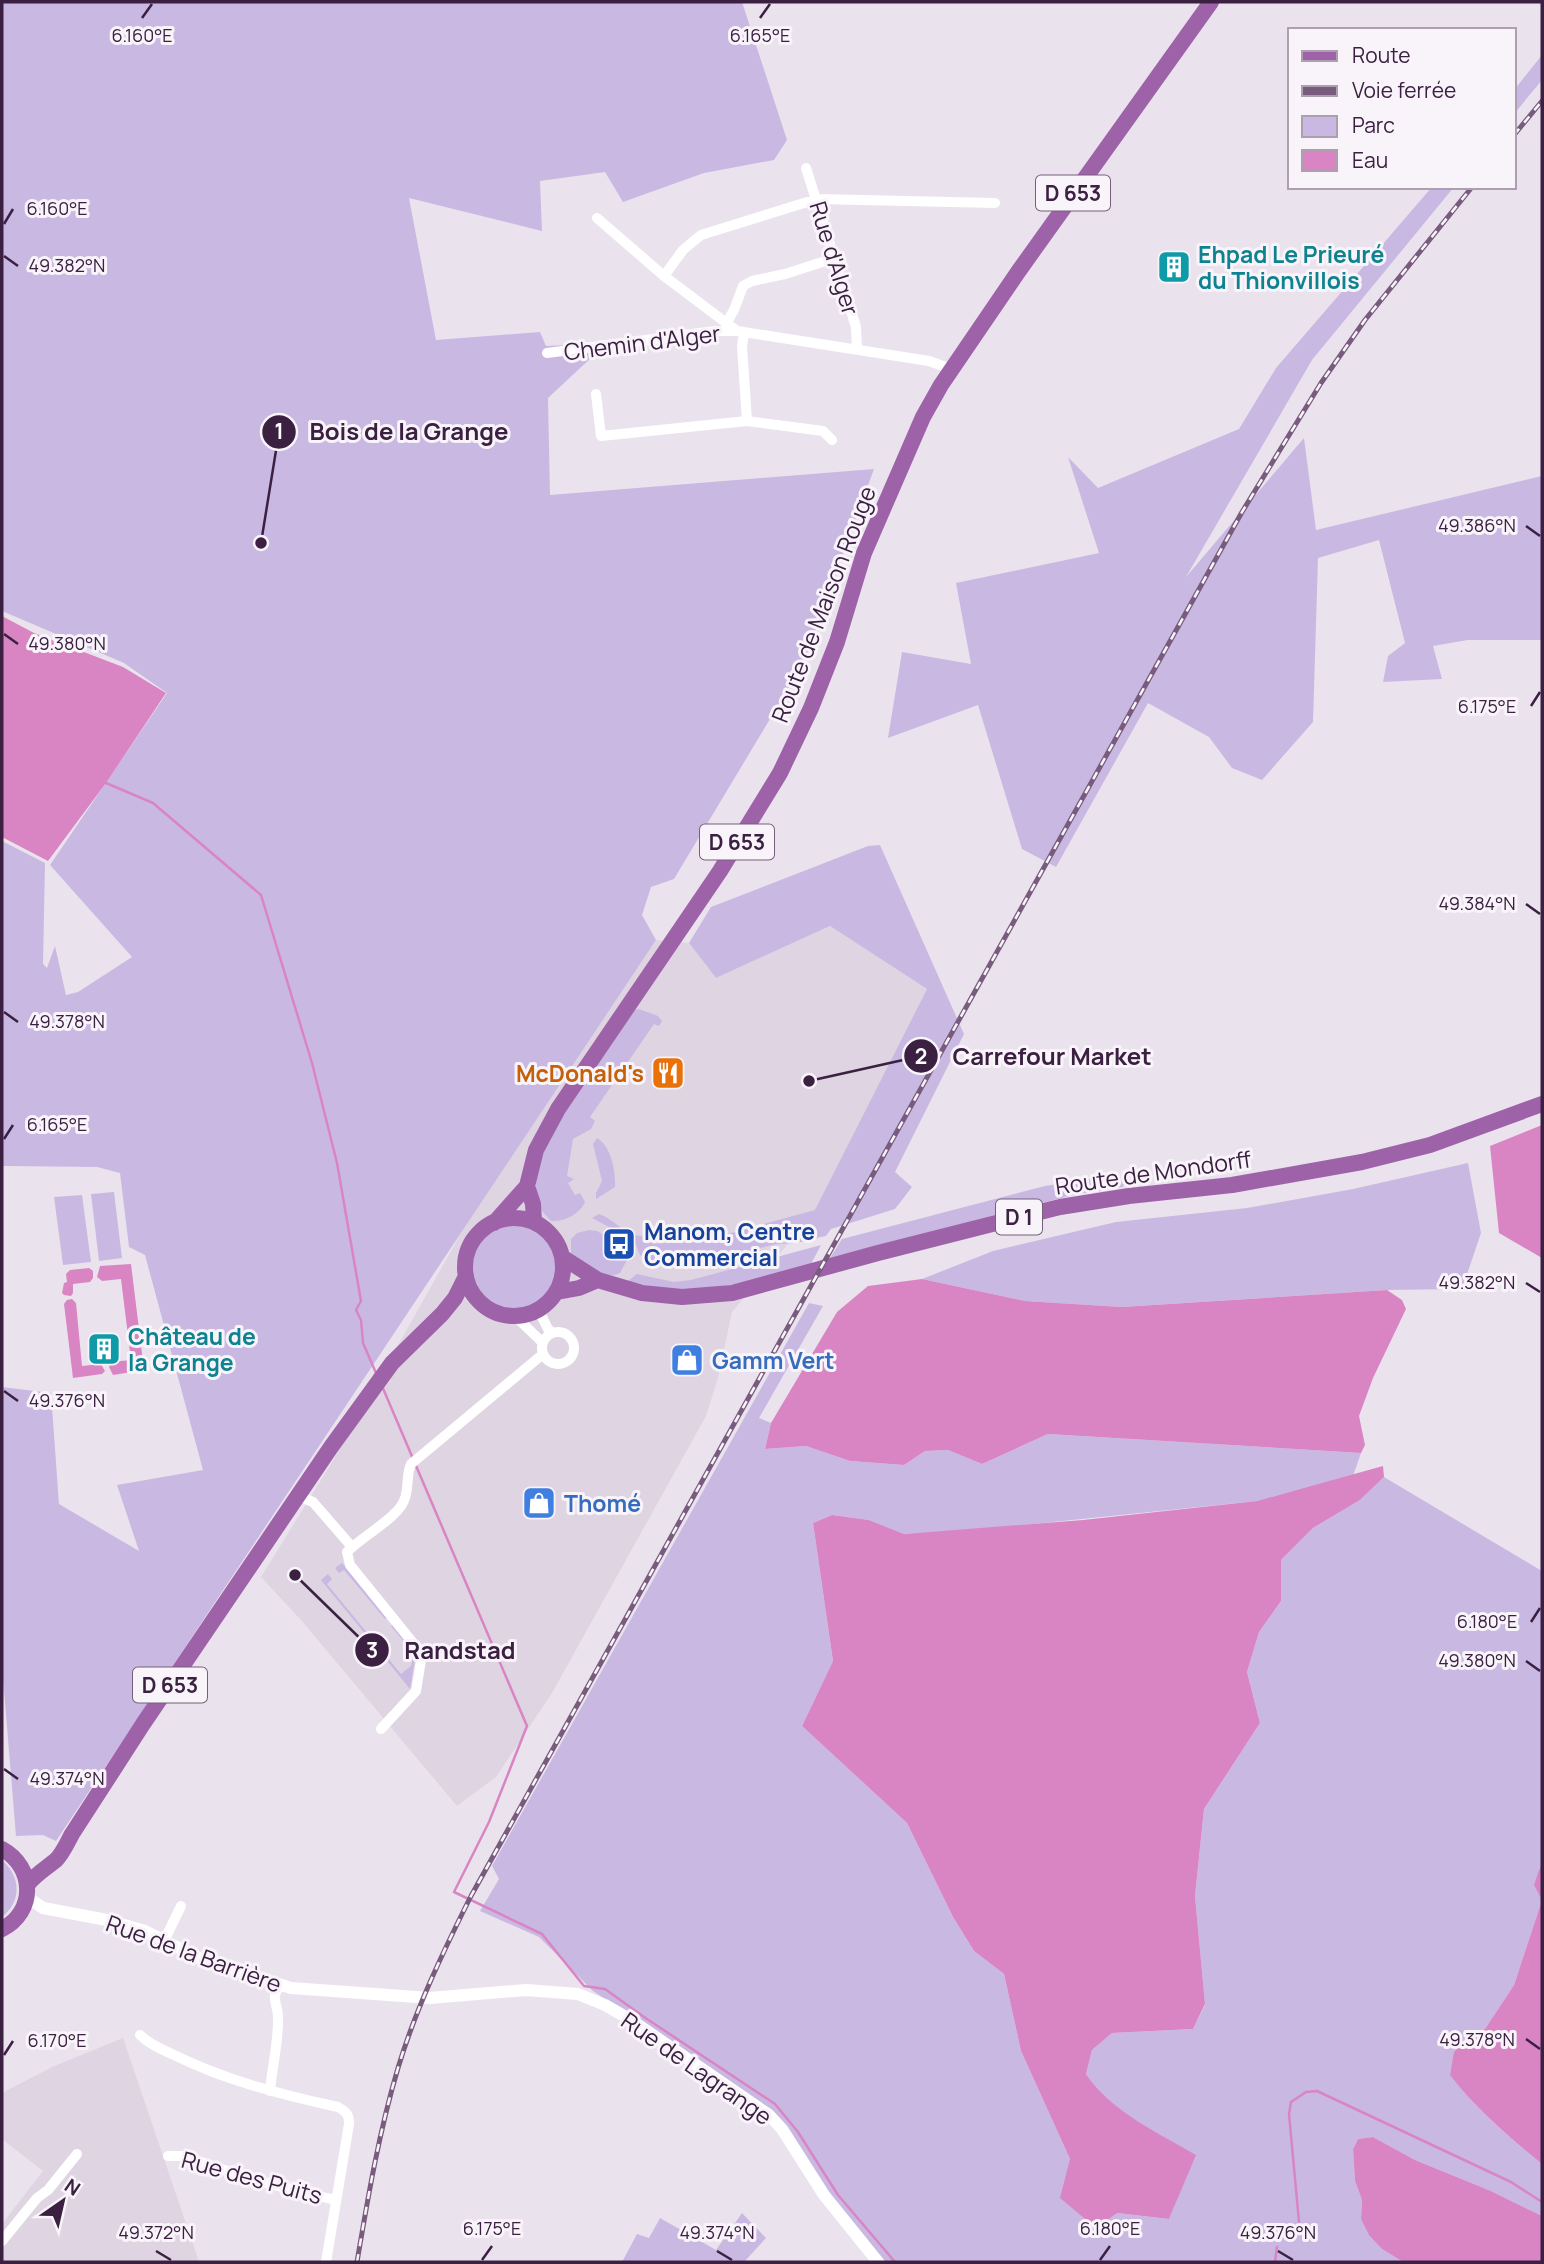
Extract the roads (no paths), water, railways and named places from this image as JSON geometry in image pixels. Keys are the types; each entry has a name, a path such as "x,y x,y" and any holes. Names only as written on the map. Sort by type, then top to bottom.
{"main road":[{"name":"Route de Maison Rouge","path":"527,1186 536,1150 558,1109 720,871 780,773 816,697 837,642 864,553 923,417 951,369 1211,2"},
{"name":"Route de Mondorff","path":"598,1280 642,1293 681,1297 732,1293 958,1232 1060,1208 1129,1196 1232,1185 1362,1162 1430,1144 1542,1104"},
{"path":"527,1186 533,1204 534,1222"},
{"path":"494,1223 527,1186"},
{"path":"507,1219 534,1222 553,1237 562,1257 562,1281 557,1292 544,1307 530,1314 515,1317 495,1312 472,1293 466,1276 465,1265 471,1244 485,1228 494,1223 507,1219"},
{"name":"D 1","path":"562,1257 598,1280"},
{"path":"442,1314 455,1298 466,1276"},
{"path":"557,1292 579,1288 598,1280"},
{"path":"442,1314 478,1300"},
{"name":"D 653","path":"72,1834 143,1724 362,1404 392,1363 442,1314"},
{"path":"17,1860 36,1860 51,1853 72,1834"},
{"path":"2,1929 20,1915 27,1891 38,1872 57,1859 72,1834"},
{"path":"2,1849 17,1860 24,1871 27,1891"}],"street":[{"name":"Rue d'Alger","path":"806,168 856,327 858,349"},
{"path":"664,276 683,250 701,234 817,199 995,203"},
{"path":"597,218 664,276 740,332 747,421"},
{"path":"727,322 743,286 752,281 835,258"},
{"name":"Chemin d'Alger","path":"547,353 715,331 740,332"},
{"name":"Rue d'Alger","path":"740,332 929,361 951,369"},
{"path":"596,394 601,436 747,421 823,430 832,440"},
{"path":"544,1307 541,1315 553,1333"},
{"path":"515,1317 543,1343"},
{"path":"563,1332 571,1337 575,1346 566,1363 549,1361 543,1354 543,1343 553,1333 563,1332"},
{"path":"350,1550 399,1510 405,1498 407,1474 411,1464 543,1354"},
{"path":"298,1496 313,1502 350,1550 350,1565 422,1654 416,1691 381,1729"},
{"name":"Rue de la Barrière","path":"27,1891 43,1908 124,1924 166,1939 201,1959 281,1986 449,1997"},
{"path":"166,1939 181,1906"},
{"path":"270,2091 278,2016 274,1997 281,1986"},
{"name":"Rue de Lagrange","path":"449,1997 526,1990 578,1994 631,2020 769,2115 782,2129 824,2196 878,2262"},
{"path":"140,2035 146,2042 187,2061 270,2091 338,2107 349,2116 326,2262"},
{"path":"2,2241 76,2154"},
{"name":"Rue des Puits","path":"168,2155 184,2156 250,2179 335,2200"}],"water":[{"path":"2,616 34,633 123,667 166,693 106,783 48,861 2,837"},
{"path":"1542,1125 1542,1258 1499,1233 1490,1146"},
{"path":"131,1264 144,1370 113,1375 109,1367 111,1362 131,1360 121,1279 102,1281 97,1277 100,1266"},
{"path":"89,1268 93,1271 90,1282 73,1284 71,1296 62,1293 64,1283 67,1282 66,1274 70,1270"},
{"path":"922,1279 1025,1301 1122,1307 1387,1290 1402,1300 1406,1309 1373,1378 1359,1416 1365,1445 1361,1453 1048,1434 982,1464 948,1450 925,1451 904,1465 850,1461 806,1446 765,1449 771,1423 837,1312 868,1286"},
{"path":"72,1299 76,1303 82,1366 101,1364 105,1371 102,1374 73,1378 64,1304"},
{"path":"1383,1466 1384,1477 1360,1500 1313,1528 1281,1560 1281,1601 1259,1632 1247,1672 1260,1723 1204,1809 1195,1896 1205,2004 1193,2029 1112,2033 1092,2050 1086,2074 1097,2087 1136,2120 1196,2155 1169,2219 1117,2213 1096,2228 1060,2198 1070,2159 1021,2051 1004,1974 974,1951 953,1917 907,1823 802,1726 833,1661 813,1523 832,1515 869,1520 904,1534 1083,1520 1257,1501"},
{"path":"1542,1861 1542,1900 1534,1885"},
{"path":"1542,1900 1542,2164 1481,2111 1450,2075 1454,2052 1469,2037 1485,2029 1514,1985"},
{"path":"1373,2137 1415,2160 1491,2191 1542,2216 1542,2262 1403,2262 1382,2249 1369,2235 1361,2219 1362,2200 1355,2181 1353,2149 1358,2139"}],"waterway":[{"path":"106,783 153,803 261,895 312,1063 337,1163 361,1301 356,1310 361,1320 363,1343 376,1373"},
{"path":"382,1386 527,1726 489,1822 454,1892 542,1934 584,1986 605,1989 775,2104 798,2132 838,2195 895,2262"},
{"path":"1296,2237 1299,2222 1289,2114 1291,2102 1306,2092 1317,2091 1511,2182 1542,2202"},
{"path":"1275,2262 1277,2247"}],"railway":[{"path":"1516,133 1542,101"},
{"path":"357,2262 380,2140 398,2068 440,1959 471,1896 1242,512 1321,383 1365,320 1470,189"}],"place":[{"name":"Ehpad Le Prieuré du Thionvillois","path":"1174,267"},
{"name":"Bois de la Grange","path":"261,543"},
{"name":"McDonald's","path":"668,1073"},
{"name":"Carrefour Market","path":"809,1081"},
{"name":"Manom, Centre Commercial","path":"619,1244"},
{"name":"Château de la Grange","path":"104,1349"},
{"name":"Gamm Vert","path":"687,1360"},
{"name":"Thomé","path":"539,1503"},
{"name":"Randstad","path":"295,1575"}]}
